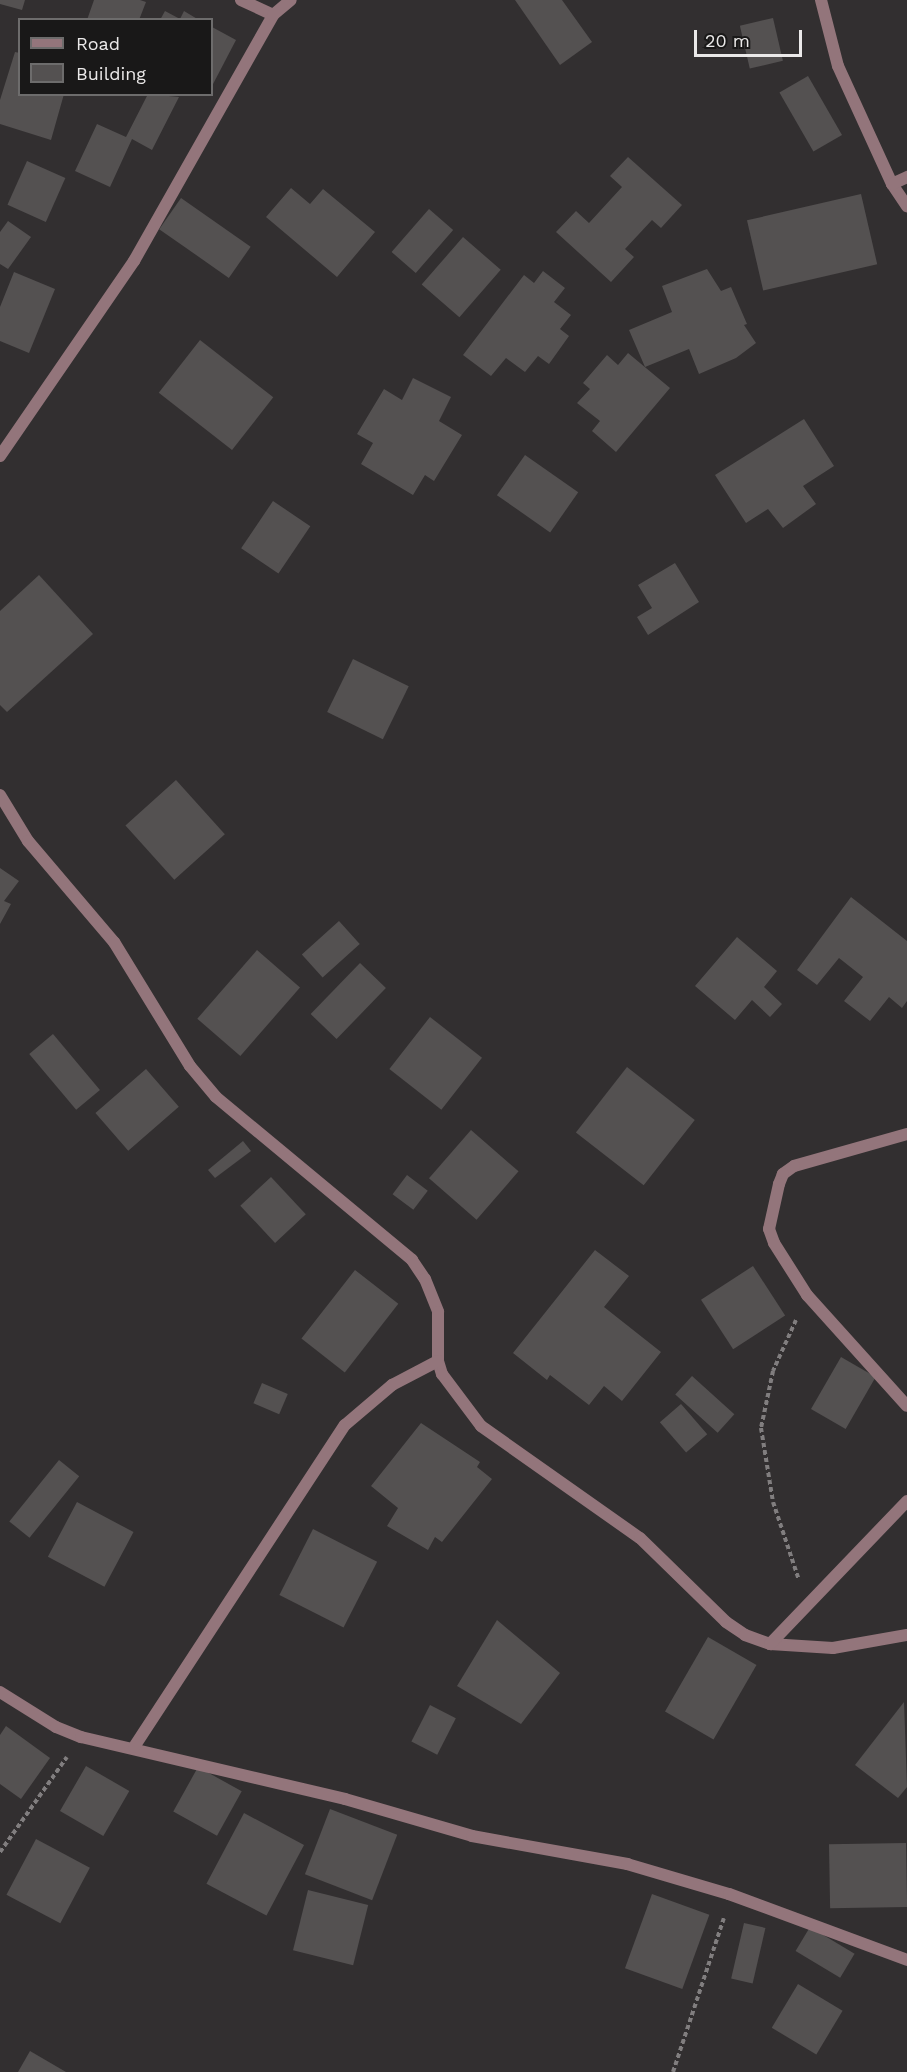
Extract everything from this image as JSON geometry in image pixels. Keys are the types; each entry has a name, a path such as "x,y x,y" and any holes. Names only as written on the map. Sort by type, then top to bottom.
{"street":[{"path":"241,0 273,15"},
{"path":"0,456 134,261 273,15 291,0"},
{"path":"821,0 838,66 891,184 907,206"},
{"path":"891,184 907,177"},
{"path":"0,795 28,841 132,967 190,1066 216,1097 412,1260 425,1279 438,1312 438,1361 450,1387 481,1426 640,1538 726,1622 745,1635 770,1644 833,1648 907,1635"},
{"path":"907,1134 805,1162 783,1174 769,1229 774,1244 807,1295 907,1406"},
{"path":"134,1748 345,1425 392,1384 438,1361"},
{"path":"770,1644 807,1602 907,1501"},
{"path":"0,1692 56,1727 81,1737 345,1799 472,1836 627,1864 729,1894 907,1960"}],"path":[{"path":"807,1295 773,1371 761,1428 773,1502 807,1602"},
{"path":"0,1852 81,1737"},
{"path":"673,2072 721,1936 729,1894"}],"building":[{"path":"0,0 25,0 22,10 0,4"},
{"path":"94,0 146,2 140,18 88,18"},
{"path":"515,0 562,0 592,42 560,65"},
{"path":"165,11 178,18 161,18"},
{"path":"184,11 196,18 180,18"},
{"path":"773,18 783,61 750,69 740,26"},
{"path":"213,28 236,40 213,84"},
{"path":"15,52 18,53 18,96 63,96 51,140 0,124 0,100"},
{"path":"808,76 842,135 813,151 779,92"},
{"path":"147,96 179,97 152,150 132,139 110,187 75,171 97,124 126,137"},
{"path":"628,157 682,205 661,228 652,220 625,249 634,257 611,282 556,232 576,211 589,223 622,187 610,176"},
{"path":"27,161 65,178 46,222 7,205"},
{"path":"291,188 310,204 323,189 375,232 337,277 266,217"},
{"path":"861,194 877,264 763,290 747,220"},
{"path":"181,198 251,247 229,278 159,229"},
{"path":"429,209 453,230 416,273 392,252"},
{"path":"8,221 31,237 8,269 0,264 0,232"},
{"path":"463,237 501,270 459,317 422,285"},
{"path":"707,269 721,291 731,287 747,324 744,325 756,343 736,358 699,374 689,349 645,367 629,330 672,312 662,286"},
{"path":"543,271 565,288 554,302 571,315 560,329 569,336 549,364 538,356 525,372 506,358 491,376 463,355 524,275 534,283"},
{"path":"14,272 55,289 29,353 0,341 0,307"},
{"path":"200,340 273,397 232,450 159,393"},
{"path":"628,353 670,388 616,452 592,431 600,421 577,403 590,389 583,383 607,355 618,365"},
{"path":"413,378 451,397 439,421 462,435 434,481 425,475 413,495 361,464 373,443 357,434 384,389 402,400"},
{"path":"804,419 834,466 803,486 816,504 783,528 768,509 746,523 715,475"},
{"path":"525,455 578,492 550,532 497,495"},
{"path":"273,501 310,526 278,573 241,548"},
{"path":"675,563 699,602 648,635 637,617 652,608 638,585"},
{"path":"39,575 93,634 7,712 0,705 0,611"},
{"path":"353,659 409,686 383,739 327,712"},
{"path":"176,780 225,834 174,880 125,826"},
{"path":"0,868 19,881 4,901 11,904 0,924"},
{"path":"851,897 907,941 907,1001 902,1008 889,997 870,1021 844,1001 863,977 839,958 817,985 797,970"},
{"path":"339,921 360,944 323,977 302,954"},
{"path":"737,937 777,971 764,987 782,1004 770,1017 752,1000 735,1020 695,986"},
{"path":"257,950 300,987 240,1056 197,1019"},
{"path":"360,963 386,988 337,1039 311,1014"},
{"path":"430,1017 482,1058 441,1110 389,1069"},
{"path":"53,1034 100,1090 76,1110 29,1054"},
{"path":"627,1067 695,1120 644,1185 576,1132"},
{"path":"146,1069 179,1107 128,1151 95,1113"},
{"path":"471,1130 519,1171 477,1220 429,1178"},
{"path":"243,1141 251,1151 215,1178 208,1170"},
{"path":"407,1175 428,1191 413,1210 393,1194"},
{"path":"271,1177 306,1214 275,1243 240,1206"},
{"path":"595,1250 629,1276 604,1307 661,1352 622,1401 604,1386 589,1405 550,1375 547,1380 513,1353"},
{"path":"753,1266 785,1315 733,1349 701,1300"},
{"path":"355,1270 398,1304 345,1372 301,1339"},
{"path":"841,1357 876,1377 846,1429 811,1409"},
{"path":"692,1376 734,1414 718,1433 675,1395"},
{"path":"262,1383 288,1394 279,1414 253,1403"},
{"path":"681,1404 707,1434 686,1453 660,1422"},
{"path":"421,1423 480,1462 477,1467 492,1479 442,1542 435,1537 428,1550 387,1526 398,1508 371,1486"},
{"path":"59,1460 79,1476 29,1538 9,1521"},
{"path":"77,1502 134,1532 104,1587 48,1557"},
{"path":"313,1529 377,1562 344,1628 279,1595"},
{"path":"497,1620 560,1673 521,1724 457,1686"},
{"path":"708,1637 756,1665 713,1739 665,1711"},
{"path":"904,1702 907,1787 898,1798 855,1765"},
{"path":"430,1705 456,1718 437,1755 411,1742"},
{"path":"6,1726 50,1758 21,1799 0,1784 0,1735"},
{"path":"86,1766 129,1791 103,1836 60,1811"},
{"path":"198,1767 242,1791 217,1836 173,1812"},
{"path":"330,1809 397,1835 372,1900 305,1874"},
{"path":"244,1813 304,1845 266,1916 206,1884"},
{"path":"36,1839 90,1868 60,1923 6,1895"},
{"path":"906,1843 907,1907 830,1908 829,1844"},
{"path":"308,1890 368,1905 353,1965 293,1950"},
{"path":"652,1894 709,1915 682,1989 625,1968"},
{"path":"744,1923 765,1928 753,1983 731,1979"},
{"path":"810,1927 855,1954 840,1978 796,1951"},
{"path":"798,1984 843,2011 816,2054 772,2028"},
{"path":"30,2051 66,2072 18,2072"}]}
